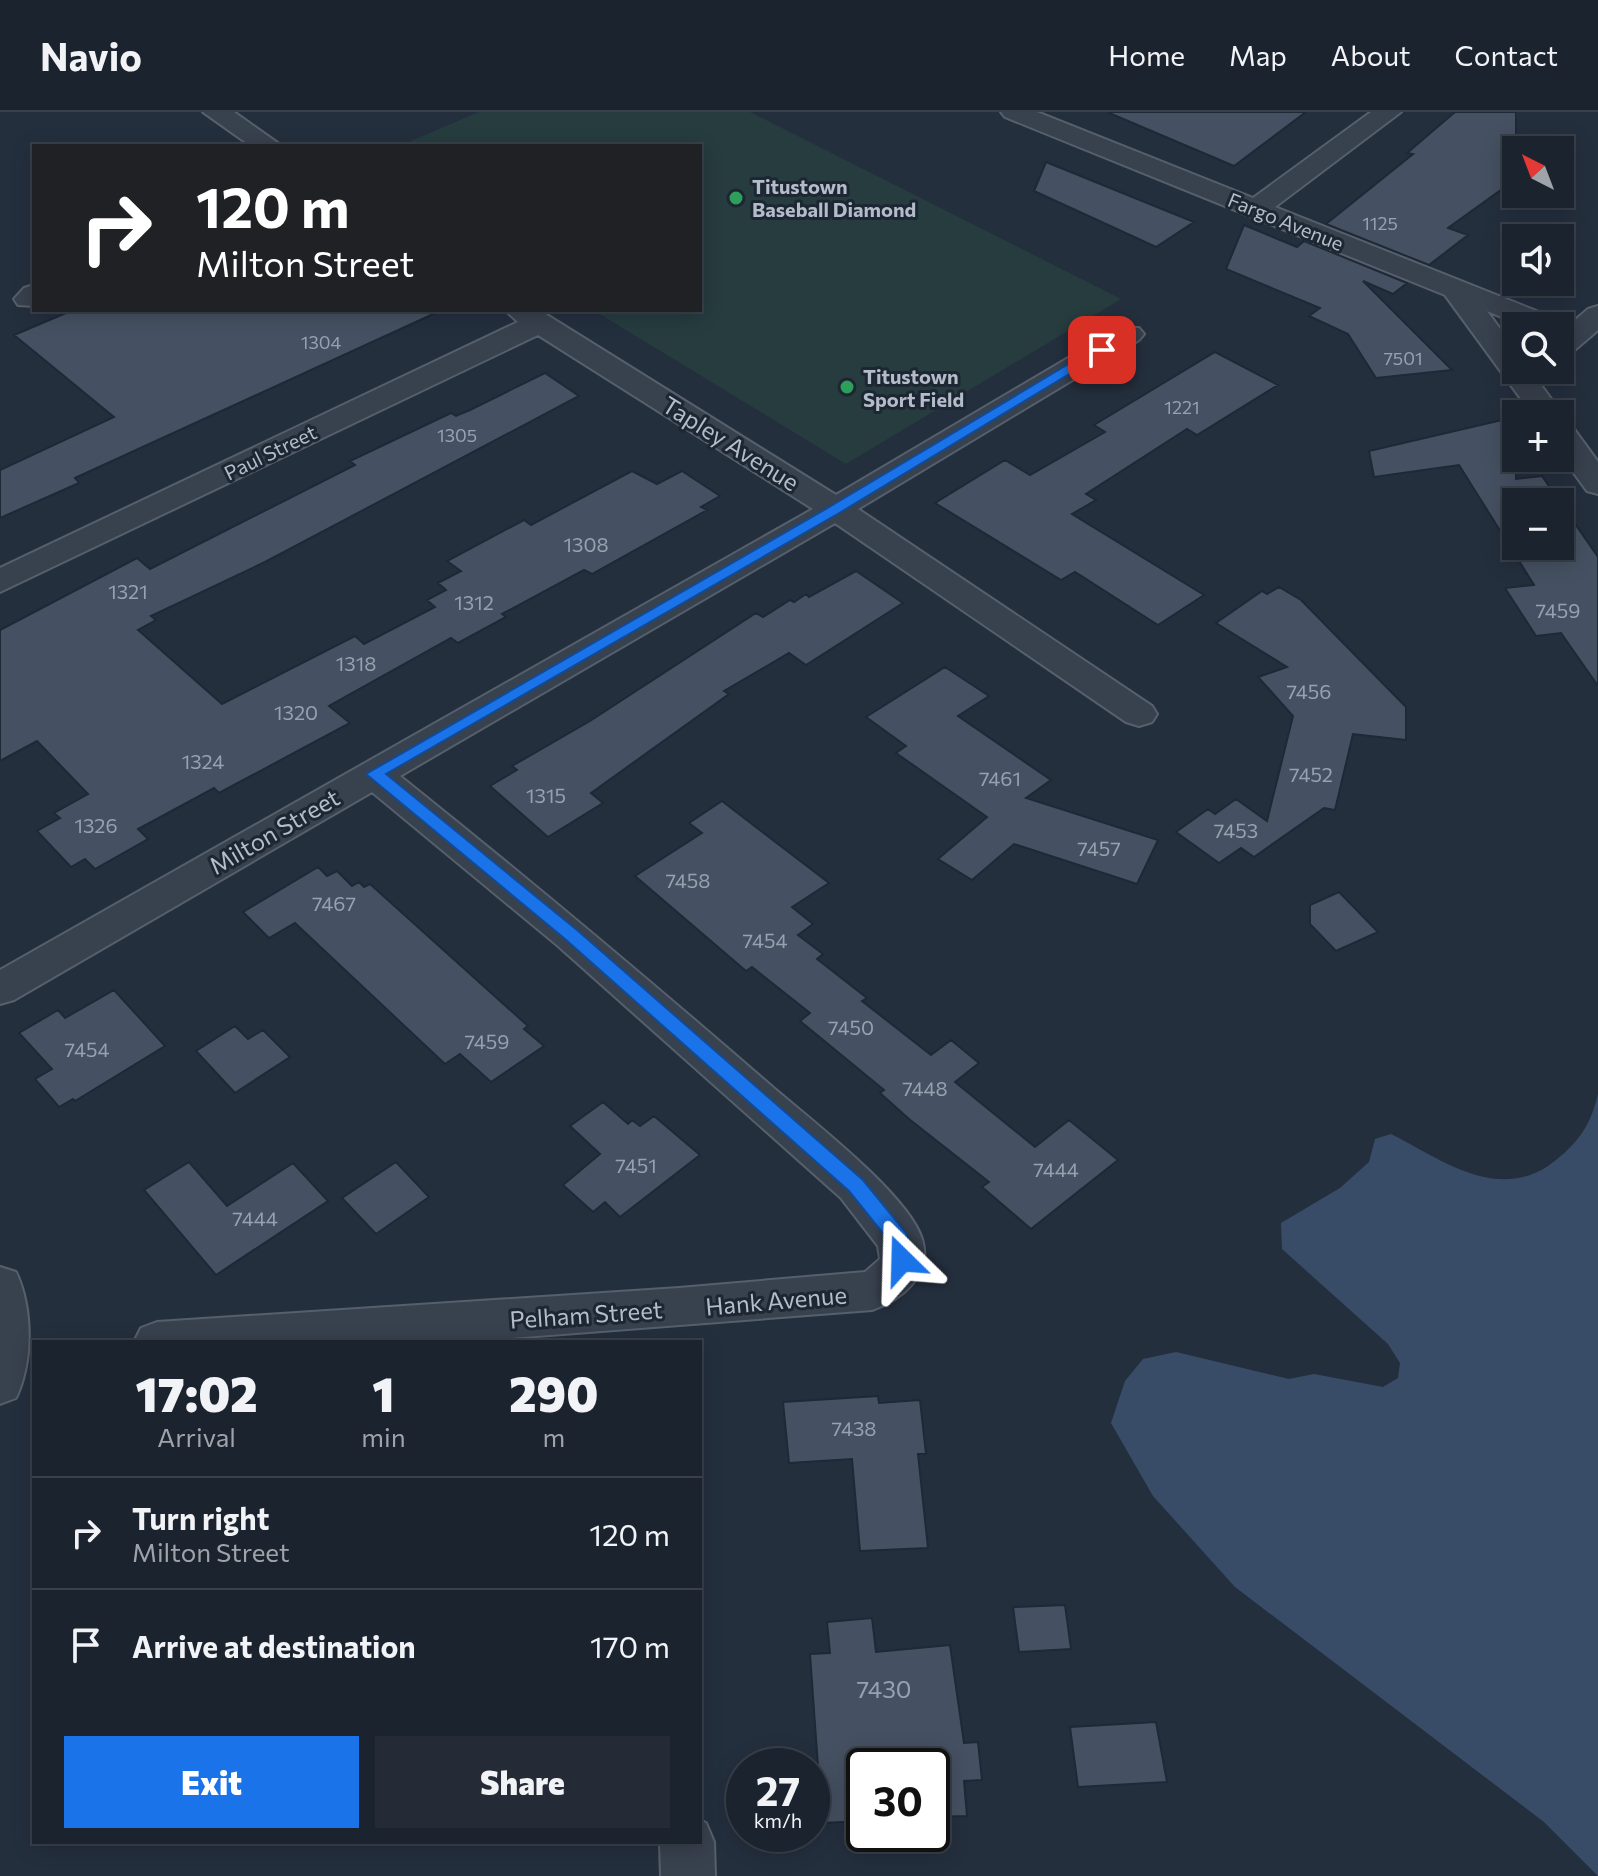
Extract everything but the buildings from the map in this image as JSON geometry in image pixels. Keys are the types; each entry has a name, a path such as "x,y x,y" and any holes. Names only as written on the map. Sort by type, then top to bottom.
{"street":[{"path":"216,112 266,144"},
{"path":"1255,209 1388,112"},
{"name":"Fargo Avenue","path":"1018,114 1510,312"},
{"path":"1455,288 1502,344"},
{"path":"1574,333 1598,315"},
{"name":"Tapley Avenue","path":"529,317 836,509 1139,714"},
{"name":"Paul Street","path":"0,581 529,317"},
{"name":"Milton Street","path":"0,989 836,509 1129,334"},
{"path":"1574,451 1598,484"},
{"name":"Hank Avenue","path":"374,774 571,935 856,1185 900,1240 902,1260 892,1279 872,1291 679,1325"},
{"path":"0,1286 10,1359"},
{"name":"Pelham Street","path":"218,1340 679,1325"},
{"path":"687,1844 688,1876"}],"green space":[{"name":"Titustown Sport Field","path":"479,112 750,112 1121,299 846,464 596,312 702,312 702,144 404,144"}],"water":[{"path":"1598,1094 1598,1876 1544,1822 1235,1587 1153,1496 1111,1423 1125,1381 1143,1359 1176,1352 1289,1379 1314,1374 1383,1387 1398,1378 1400,1363 1388,1344 1282,1249 1281,1223 1340,1188 1369,1162 1375,1139 1391,1134 1473,1174 1494,1179 1514,1179 1535,1173 1556,1160 1578,1139 1592,1114"}],"place":[{"name":"Titustown Baseball Diamond","path":"736,198"},
{"name":"Titustown Sport Field","path":"847,387"}],"route":[{"path":"902,1260 900,1240 856,1185 571,935 403,794 374,774 836,509 1102,350"}]}
